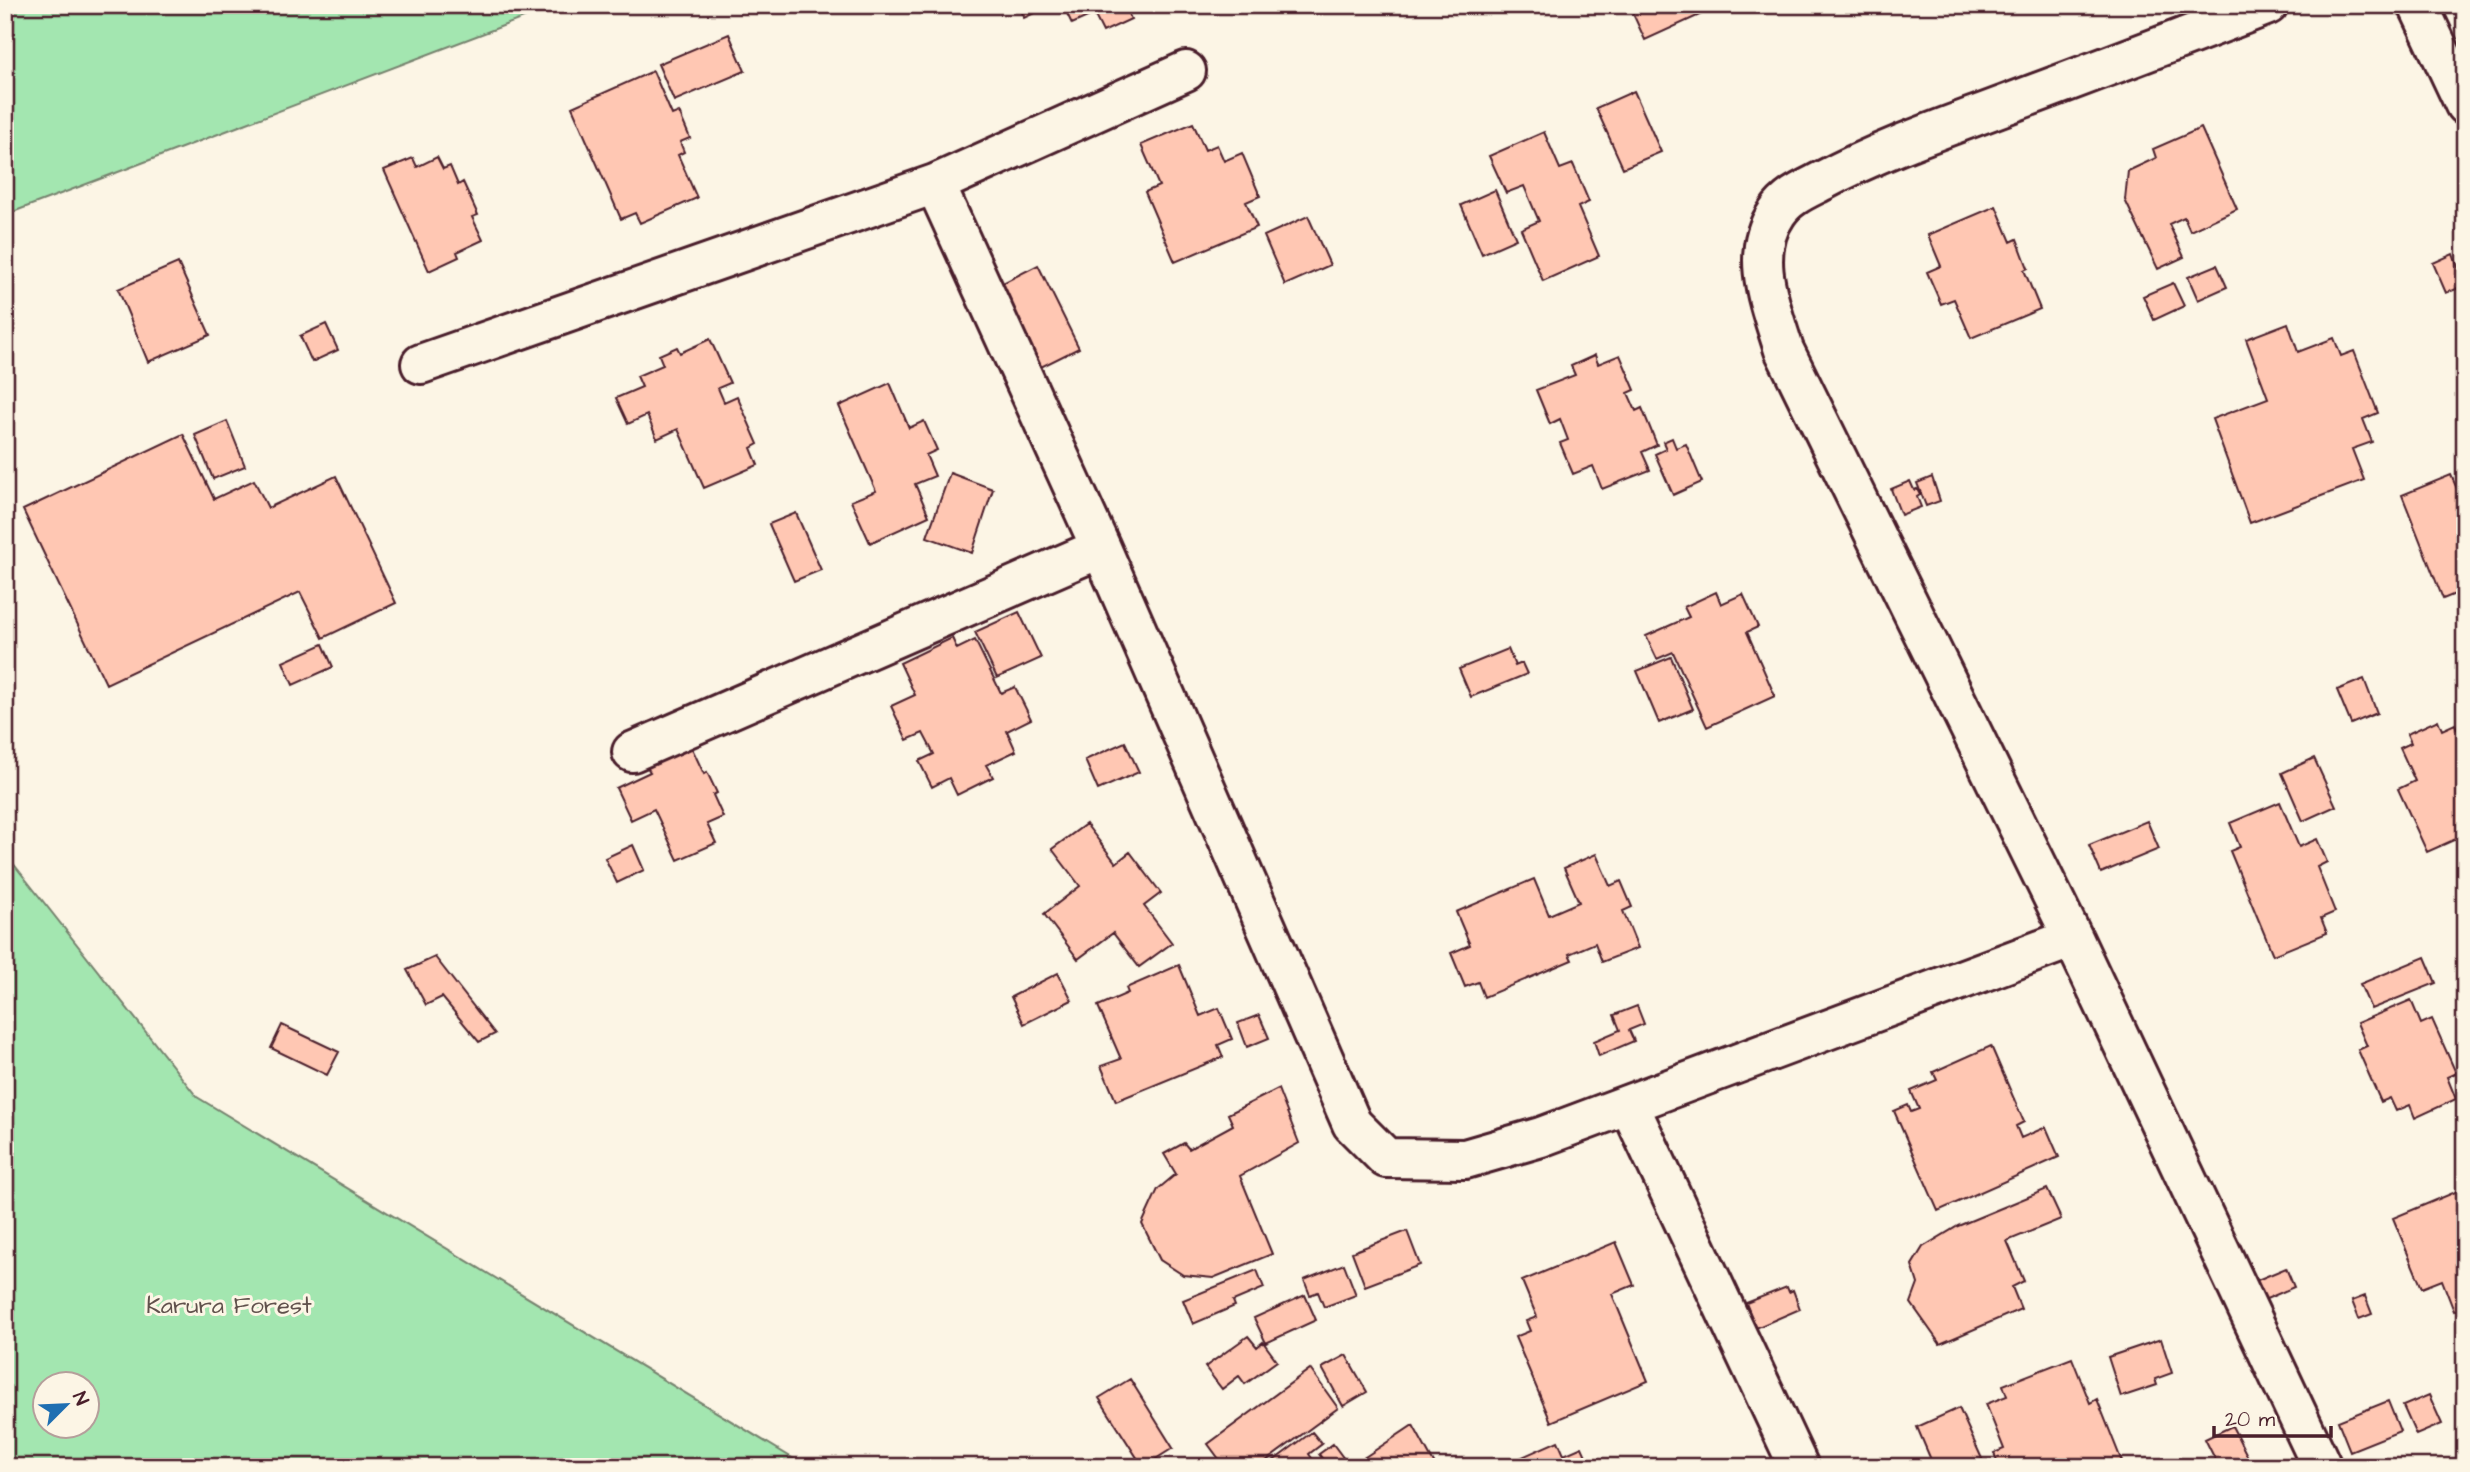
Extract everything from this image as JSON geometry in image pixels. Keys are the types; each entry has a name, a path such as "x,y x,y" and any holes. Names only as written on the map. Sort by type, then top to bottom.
{"street":[{"path":"2268,5 1862,159 1789,198 1777,212 1763,242 1766,291 1784,350 2073,938 2322,1467"},
{"path":"2418,5 2465,105"},
{"path":"421,364 935,184 1186,71"},
{"path":"935,184 1101,548 1352,1124 1386,1158 1465,1159 1541,1138 2073,938"},
{"path":"632,752 1101,548"},
{"path":"1629,1105 1799,1467"}],"green space":[{"path":"5,5 558,5 5,215"},
{"name":"Karura Forest","path":"5,853 197,1097 807,1467 5,1467"}],"building":[{"path":"1019,5 1051,5 1024,18"},
{"path":"1063,5 1124,5 1131,19 1103,32 1094,14 1072,24"},
{"path":"1629,5 1701,5 1704,13 1645,40"},
{"path":"2465,5 2465,29 2456,9"},
{"path":"729,34 745,71 674,101 658,64"},
{"path":"653,71 672,115 679,112 690,138 680,142 684,152 678,155 697,198 640,223 635,213 621,219 572,107"},
{"path":"1634,91 1661,152 1623,168 1596,108"},
{"path":"1193,123 1205,150 1217,145 1224,161 1242,153 1260,196 1246,202 1257,227 1175,262 1145,192 1159,186 1141,145"},
{"path":"2201,128 2237,209 2190,231 2184,217 2169,224 2184,257 2158,269 2125,200 2128,171 2156,158 2153,149"},
{"path":"1544,132 1560,169 1573,164 1589,202 1578,207 1599,256 1543,281 1521,229 1539,221 1524,186 1506,193 1489,156"},
{"path":"437,157 443,169 450,166 458,185 463,182 478,215 472,217 483,240 457,252 459,257 429,271 384,170 413,158 417,167"},
{"path":"1495,190 1516,239 1482,254 1461,205"},
{"path":"1996,206 2011,242 2017,239 2028,268 2024,270 2040,309 1971,338 1954,299 1941,304 1927,272 1941,266 1928,235"},
{"path":"1308,216 1330,265 1285,285 1264,236"},
{"path":"2453,254 2465,286 2446,293 2433,263"},
{"path":"178,263 210,335 148,362 118,289"},
{"path":"1038,265 1079,348 1039,368 997,286"},
{"path":"2217,265 2227,287 2198,300 2188,277"},
{"path":"2173,283 2184,306 2154,320 2143,296"},
{"path":"2288,323 2298,352 2334,338 2341,356 2354,351 2378,413 2363,419 2372,442 2352,449 2364,480 2250,523 2212,419 2268,398 2246,339"},
{"path":"326,324 338,350 312,362 300,336"},
{"path":"710,339 730,383 718,388 724,402 737,396 758,444 751,448 758,465 704,488 678,429 657,439 647,415 628,424 616,398 642,387 637,376 663,365 659,355 677,347 680,353"},
{"path":"1595,355 1598,364 1620,355 1635,390 1628,393 1636,411 1642,408 1657,445 1642,452 1650,470 1602,489 1593,466 1573,474 1560,443 1568,440 1560,419 1550,424 1536,390 1575,375 1571,366"},
{"path":"890,383 909,428 924,421 937,450 926,455 935,476 915,484 929,516 870,543 851,501 876,491 839,406"},
{"path":"227,421 245,466 213,479 195,435"},
{"path":"183,434 214,499 254,480 268,508 336,476 396,603 323,638 300,592 106,684 23,510"},
{"path":"1672,438 1676,448 1686,444 1702,482 1673,495 1655,454 1666,449 1663,442"},
{"path":"950,473 993,489 972,553 927,537"},
{"path":"2451,475 2465,507 2465,590 2443,599 2402,495"},
{"path":"1932,477 1940,501 1926,506 1917,483"},
{"path":"1910,481 1920,495 1917,497 1921,507 1901,515 1891,489"},
{"path":"796,513 821,570 794,581 769,524"},
{"path":"1716,592 1721,604 1743,594 1758,627 1747,632 1775,696 1707,727 1673,652 1657,659 1646,636 1689,617 1684,607"},
{"path":"1019,612 1041,658 997,678 975,632"},
{"path":"952,638 957,649 975,640 1001,693 1015,687 1031,719 1007,731 1016,751 986,765 993,777 957,795 949,778 932,787 919,761 934,754 923,733 907,740 891,706 915,695 900,663"},
{"path":"323,644 333,667 293,685 283,662"},
{"path":"1508,649 1515,666 1522,663 1527,674 1471,697 1459,669"},
{"path":"1671,657 1693,709 1659,723 1637,671"},
{"path":"2364,679 2377,713 2351,724 2337,690"},
{"path":"2438,720 2442,730 2455,724 2465,747 2465,835 2427,852 2398,789 2415,781 2400,748 2411,743 2407,734"},
{"path":"1125,742 1139,772 1098,790 1085,760"},
{"path":"690,744 704,774 707,772 717,793 713,795 723,817 707,824 716,843 678,860 654,809 631,820 616,788 650,772 646,765"},
{"path":"2314,758 2336,806 2303,821 2282,773"},
{"path":"2280,802 2299,847 2317,839 2327,862 2317,867 2335,912 2321,918 2327,933 2273,955 2230,851 2240,847 2230,823"},
{"path":"2147,821 2159,849 2101,873 2089,845"},
{"path":"1086,824 1116,863 1130,852 1161,893 1144,906 1172,943 1139,967 1113,933 1078,959 1044,914 1080,886 1052,849"},
{"path":"633,845 644,870 617,883 605,858"},
{"path":"1596,854 1610,886 1621,881 1632,907 1623,911 1638,948 1602,962 1595,943 1569,954 1572,960 1484,997 1478,982 1465,987 1451,953 1470,945 1456,912 1534,879 1549,915 1579,902 1564,868"},
{"path":"435,957 495,1034 479,1042 442,997 426,1005 407,970"},
{"path":"2425,957 2436,983 2371,1009 2360,984"},
{"path":"1179,965 1200,1016 1219,1008 1232,1039 1218,1045 1223,1057 1116,1101 1101,1066 1121,1059 1098,1006 1128,993 1126,988"},
{"path":"1058,973 1072,1000 1024,1024 1011,997"},
{"path":"2411,1000 2421,1024 2432,1019 2456,1073 2447,1077 2456,1099 2415,1118 2410,1105 2396,1111 2390,1098 2381,1102 2358,1050 2367,1046 2357,1023"},
{"path":"1637,1006 1644,1024 1629,1030 1634,1041 1599,1056 1594,1041 1620,1030 1614,1015"},
{"path":"1259,1015 1269,1038 1247,1047 1238,1023"},
{"path":"282,1025 339,1052 327,1075 271,1048"},
{"path":"1991,1046 2024,1122 2016,1126 2021,1138 2046,1127 2059,1157 1938,1211 1894,1111 1908,1105 1911,1112 1919,1109 1911,1091 1937,1080 1933,1072"},
{"path":"1278,1089 1299,1143 1240,1176 1272,1254 1213,1278 1183,1275 1160,1260 1142,1224 1158,1189 1176,1174 1164,1154 1184,1143 1189,1149 1233,1125 1228,1114"},
{"path":"2465,1188 2465,1307 2454,1311 2442,1280 2422,1288 2393,1218"},
{"path":"2047,1189 2061,1219 2007,1241 2024,1281 2012,1287 2021,1309 1940,1344 1911,1303 1918,1284 1912,1265 1923,1247 1958,1226"},
{"path":"1407,1231 1420,1265 1365,1286 1352,1252"},
{"path":"1616,1242 1634,1285 1612,1294 1648,1381 1551,1422 1515,1337 1530,1331 1526,1321 1537,1317 1522,1281"},
{"path":"1344,1264 1356,1295 1324,1307 1318,1292 1310,1295 1304,1280"},
{"path":"2286,1268 2294,1287 2255,1304 2255,1281"},
{"path":"1257,1270 1264,1288 1233,1301 1235,1306 1193,1324 1183,1300"},
{"path":"1787,1287 1789,1292 1793,1290 1800,1309 1756,1328 1746,1303"},
{"path":"1305,1295 1316,1320 1266,1343 1254,1318"},
{"path":"2365,1296 2372,1314 2359,1319 2352,1301"},
{"path":"1248,1336 1257,1347 1263,1342 1277,1361 1245,1384 1239,1376 1222,1389 1205,1367"},
{"path":"2161,1339 2172,1373 2155,1379 2157,1385 2121,1397 2108,1357"},
{"path":"1346,1355 1367,1392 1343,1406 1322,1368"},
{"path":"2072,1358 2090,1403 2097,1399 2124,1467 1999,1467 1994,1453 2004,1449 1986,1404 2007,1396 2003,1385"},
{"path":"1310,1369 1338,1408 1258,1467 1225,1467 1208,1444"},
{"path":"1130,1379 1173,1448 1143,1467 1099,1398"},
{"path":"2429,1395 2442,1424 2416,1435 2403,1406"},
{"path":"2388,1401 2400,1431 2350,1451 2338,1421"},
{"path":"1959,1408 1983,1461 1970,1467 1934,1467 1917,1427"},
{"path":"1413,1425 1436,1467 1354,1467 1353,1465"},
{"path":"2232,1426 2253,1467 2219,1467 2205,1439"},
{"path":"1312,1432 1322,1444 1309,1454 1318,1467 1265,1467"},
{"path":"1558,1441 1564,1455 1582,1447 1591,1467 1513,1467 1511,1462"},
{"path":"1333,1444 1350,1467 1328,1467 1319,1454"}]}
